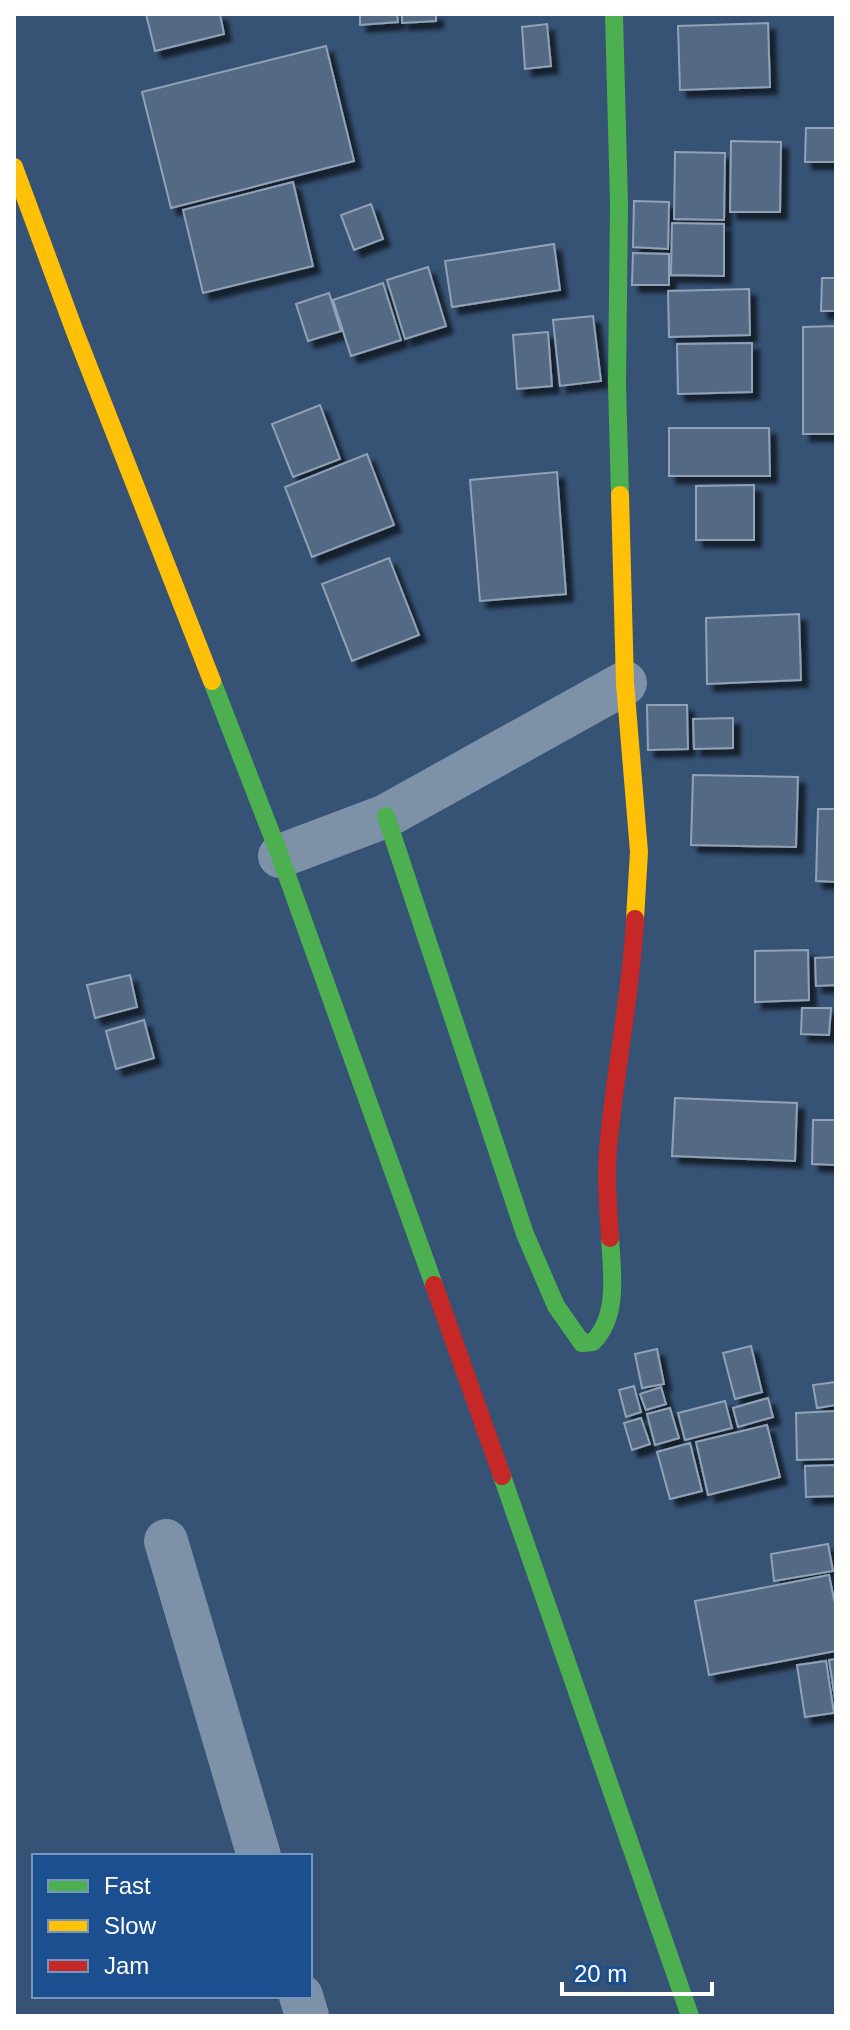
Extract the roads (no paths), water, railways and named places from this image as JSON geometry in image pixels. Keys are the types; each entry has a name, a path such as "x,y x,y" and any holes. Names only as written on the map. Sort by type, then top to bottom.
{"street":[{"path":"375,820 546,1284 573,1334 582,1343 593,1342 608,1320 612,1279 607,1167 615,1086 632,976 639,852 625,683 617,384 619,204 614,14"},
{"path":"14,167 75,332 290,852 690,2016"},
{"path":"290,852 375,820 625,683"},
{"path":"166,1541 258,1854"}]}
